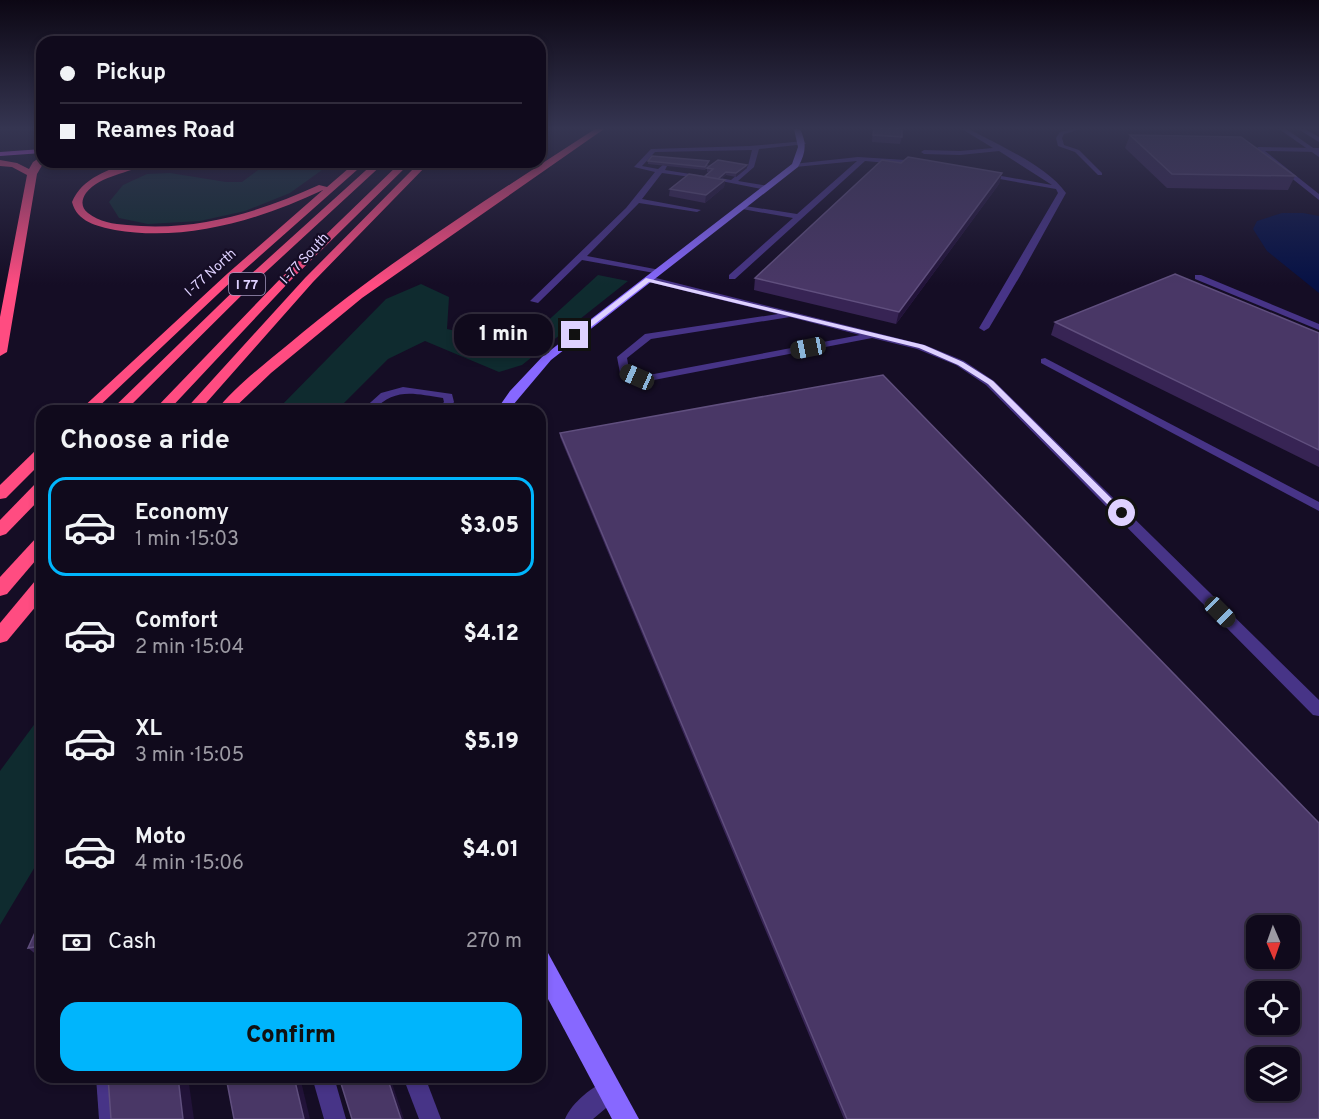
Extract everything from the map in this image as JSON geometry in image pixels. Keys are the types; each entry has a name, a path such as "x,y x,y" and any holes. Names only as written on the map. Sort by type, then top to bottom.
{"highway":[{"path":"0,352 31,181"},
{"path":"95,181 79,197 78,206 93,220 119,227 164,230 205,226 271,210 332,181"},
{"name":"I-77 North","path":"92,405 180,322 339,181"},
{"name":"I 77","path":"123,405 238,293 359,181"},
{"name":"I 77","path":"166,405 286,279 386,181"},
{"name":"I-77 South","path":"196,405 316,273 406,181"},
{"path":"229,405 290,348 348,301 523,181"},
{"path":"0,494 36,459"},
{"path":"0,530 36,493"},
{"path":"0,589 36,549"},
{"path":"4,631 36,593"},
{"path":"4,631 36,598"}],"main road":[{"path":"506,405 548,358 775,181"},
{"path":"546,972 626,1119"}],"lane":[{"path":"535,301 637,200 652,181"},
{"path":"728,181 766,188"},
{"path":"732,277 838,181"},
{"path":"1020,181 1060,188"},
{"path":"984,328 1062,193 1052,181"},
{"path":"1298,181 1319,198"},
{"path":"637,200 697,210"},
{"path":"742,207 798,217"},
{"path":"581,257 921,347 960,363 990,383 1319,710"},
{"path":"1198,277 1319,327"},
{"path":"794,315 648,336 622,357 624,371 637,377 654,377 873,335"},
{"path":"1045,361 1319,507"},
{"path":"371,405 377,397 389,392 409,390 448,396 449,402 447,405"},
{"path":"107,1083 110,1119"},
{"path":"324,1083 335,1119"},
{"path":"416,1083 430,1119"},
{"path":"576,1119 610,1090"}],"green space":[{"path":"131,181 306,181 290,193 245,211 200,221 148,224 119,218 109,202 123,185"},
{"path":"598,275 628,281 522,365 499,372 425,341 388,359 342,405 282,405 386,299 421,284 449,297 447,329 502,341 530,337"},
{"path":"36,722 36,865 0,925 0,771"}],"shaded area":[{"path":"1282,213 1319,216 1319,293 1267,251 1253,229 1257,221"}],"building":[{"path":"680,181 723,181 706,195 670,189"},
{"path":"859,181 996,181 899,312 755,278"},
{"path":"1175,274 1319,333 1319,450 1055,322"},
{"path":"883,375 1319,823 1319,1119 847,1119 560,433"},
{"path":"36,930 36,947 28,948"},
{"path":"108,1083 179,1083 183,1119 111,1119"},
{"path":"227,1083 295,1083 304,1119 234,1119"},
{"path":"341,1083 389,1083 401,1119 352,1119"}],"route":[{"path":"575,335 648,279 921,347 960,363 990,383 1122,513"}]}
